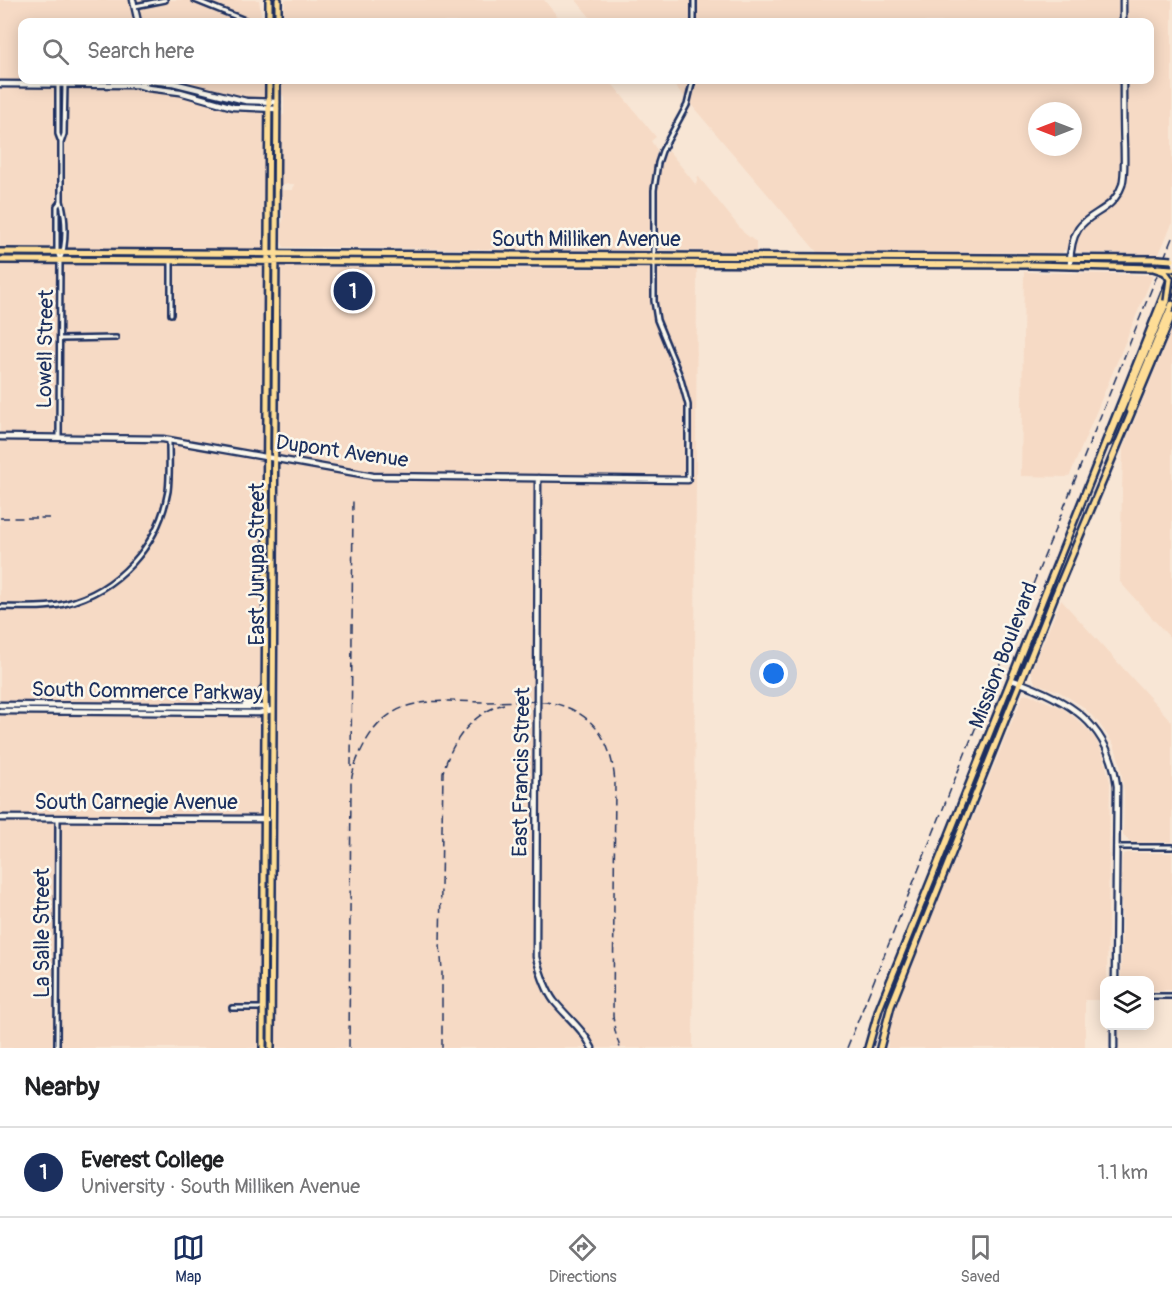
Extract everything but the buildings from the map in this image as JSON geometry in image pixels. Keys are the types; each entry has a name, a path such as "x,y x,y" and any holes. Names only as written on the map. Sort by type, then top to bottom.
{"main road":[{"path":"269,0 269,18"},
{"path":"278,0 278,18"},
{"name":"East Jurupa Street","path":"262,1048 269,84"},
{"name":"East Jurupa Street","path":"271,1048 274,460 278,262 277,84"},
{"name":"South Milliken Avenue","path":"0,252 1070,257 1172,260"},
{"path":"886,257 886,264"},
{"name":"South Milliken Avenue","path":"0,260 886,264 1172,269"},
{"path":"1055,569 1170,304 1170,279 1165,273 1153,268"},
{"name":"Mission Boulevard","path":"868,1048 879,1009 1172,276"},
{"path":"1122,435 1134,395 1170,304 1172,289"},
{"name":"Mission Boulevard","path":"880,1048 891,1006 1022,683 1054,598 1172,315"},
{"path":"263,874 266,882 266,908 272,914"},
{"path":"262,932 268,937 268,966 271,975"}],"street":[{"path":"133,0 137,18"},
{"path":"135,6 165,0"},
{"path":"195,0 238,18"},
{"path":"694,0 694,18"},
{"path":"1123,0 1123,18"},
{"path":"0,84 65,84"},
{"name":"Lowell Street","path":"58,84 58,134 61,143"},
{"name":"Lowell Street","path":"60,252 64,210 61,201 61,143 64,134 65,84"},
{"path":"141,84 148,88 180,92 232,107 277,109"},
{"path":"177,84 246,102 277,102"},
{"path":"687,480 688,405 680,376 657,320 654,301 654,190 658,163 667,140 687,105 692,84"},
{"path":"1070,266 1072,242 1077,229 1088,217 1111,202 1122,185 1123,84"},
{"name":"Lowell Street","path":"59,437 60,252 57,206 61,201"},
{"path":"171,261 171,314"},
{"path":"60,339 116,338"},
{"name":"Dupont Avenue","path":"0,437 170,440 372,476 687,480"},
{"path":"0,607 50,606 77,600 105,587 128,568 147,545 162,512 168,491 170,440"},
{"name":"East Francis Street","path":"538,478 536,957 552,998 582,1030 592,1048"},
{"path":"1012,680 1060,700 1073,708 1093,726 1105,744 1114,768 1117,786 1115,976"},
{"path":"240,707 255,701 261,695 266,681"},
{"name":"South Commerce Parkway","path":"0,705 240,707 265,710"},
{"name":"South Commerce Parkway","path":"0,711 272,710"},
{"name":"South Carnegie Avenue","path":"0,818 273,819"},
{"name":"La Salle Street","path":"57,1048 58,818"},
{"path":"1116,847 1172,847"},
{"path":"1154,996 1172,996"},
{"path":"232,1008 262,1008"},
{"path":"1114,1030 1114,1048"}],"shaded area":[{"path":"0,0 259,0 261,18 18,18 18,84 265,84 265,266 514,269 697,268 693,1048 0,1048"},
{"path":"285,0 544,0 559,18 283,18"},
{"path":"576,0 1172,0 1172,224 1159,254 1081,253 1078,250 1064,250 1062,253 817,252 673,84 1154,84 1154,18 591,18"},
{"path":"282,84 612,84 656,137 651,141 657,150 651,183 650,247 646,251 284,247 280,240 283,221 281,190 293,190 294,184 281,184 281,117 284,114"},
{"path":"668,150 696,185 698,176 744,233 756,242 756,252 658,250 657,191 661,164"},
{"path":"1024,272 1153,275 1070,475 1066,477 1021,476"},
{"path":"1172,329 1172,640 1120,582 1123,448"},
{"path":"1061,600 1172,722 1172,842 1131,843 1123,835 1124,793 1120,763 1114,745 1098,722 1082,706 1058,691 1035,683 1031,671"},
{"path":"1029,694 1064,709 1082,724 1095,738 1104,757 1110,782 1107,976 1100,976 1100,1000 1085,1000 1085,1048 887,1048 892,1014 1023,695"},
{"path":"1172,853 1172,990 1154,990 1154,976 1121,976 1123,854"}],"railway":[{"path":"847,1048 1172,238"},
{"path":"351,767 353,497"},
{"path":"0,518 52,518"},
{"path":"349,1048 351,782 353,772 365,743 376,727 388,716 402,708 416,704 448,701 553,703 580,714 599,731 605,742 615,783 613,1016 620,1048"},
{"path":"442,1048 440,945 443,772 458,739 473,721 482,714 504,704"}],"place":[{"name":"Everest College","path":"353,291"}]}
